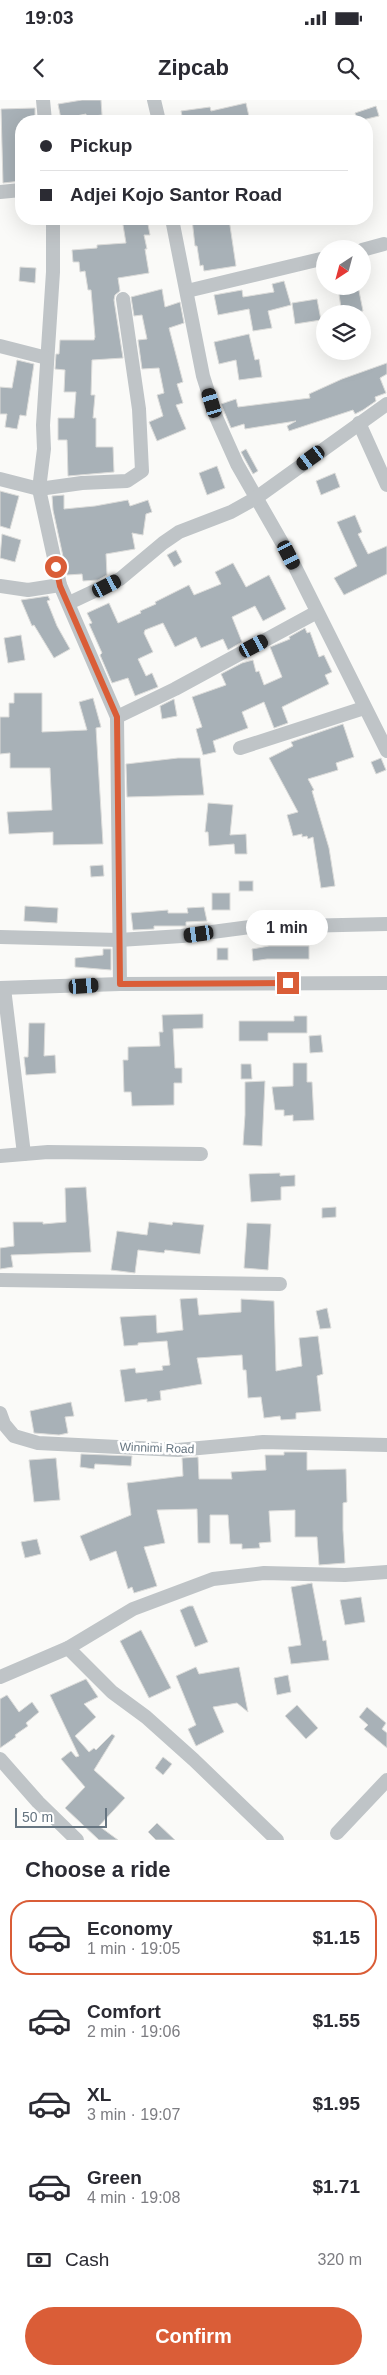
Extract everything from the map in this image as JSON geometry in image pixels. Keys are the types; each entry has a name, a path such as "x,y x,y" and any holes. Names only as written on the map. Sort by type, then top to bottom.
{"street":[{"path":"44,100 45,115"},
{"path":"154,100 158,115"},
{"path":"0,192 15,191"},
{"path":"53,225 53,272 43,425 44,449 38,489 60,586 117,717 120,984"},
{"path":"173,225 203,376 216,417 256,498 289,555 387,751"},
{"path":"371,248 384,244"},
{"path":"186,291 316,260"},
{"path":"0,479 38,489 82,483 127,482 142,470 139,408 123,299"},
{"path":"0,346 47,358"},
{"path":"69,603 120,579 163,543 180,532 231,512 256,498 387,404"},
{"path":"359,423 387,485"},
{"path":"0,586 28,590 60,586"},
{"path":"117,717 175,689 318,612"},
{"path":"240,748 364,708"},
{"path":"0,936 119,940 182,936 250,927 387,924"},
{"path":"24,1154 2,988 120,984 387,983"},
{"path":"0,1156 48,1152 202,1154"},
{"path":"0,1280 280,1284"},
{"name":"Winnimi Road","path":"0,1413 4,1424 14,1436 38,1442 178,1450 263,1442 387,1445"},
{"path":"0,1677 68,1648 133,1609 213,1579 264,1573 345,1575 387,1572"},
{"path":"68,1648 112,1692 146,1718 194,1760 277,1840"},
{"path":"0,1759 38,1802 77,1840"},
{"path":"337,1838 387,1780"}],"building":[{"path":"82,100 101,100 102,115 60,115 58,104"},
{"path":"246,103 249,115 182,115 181,111 210,107 211,111"},
{"path":"376,106 379,116 373,117 373,115 356,115 355,113"},
{"path":"35,108 35,115 15,115 15,182 3,183 1,109"},
{"path":"123,225 148,225 150,235 144,235 149,273 118,278 120,291 115,295 114,300 123,358 92,360 91,395 95,395 93,418 96,418 96,447 113,447 114,472 68,476 67,440 58,440 58,418 74,418 76,392 64,392 65,370 55,369 56,354 59,354 60,340 94,340 95,337 91,290 88,290 85,271 80,272 79,262 73,262 72,250 97,248 97,245 126,243"},
{"path":"193,225 230,225 236,266 204,271 203,265 200,266 197,246 195,246"},
{"path":"20,267 36,268 35,283 19,281"},
{"path":"284,281 291,305 268,311 272,328 253,331 249,309 218,315 214,295 242,290 243,297 274,292 272,284"},
{"path":"162,289 165,307 180,302 184,323 169,328 183,382 177,384 183,403 176,405 186,429 157,441 149,422 163,416 157,395 164,393 159,368 142,369 138,340 147,339 142,315 134,316 131,297"},
{"path":"339,295 360,295 362,305 341,305"},
{"path":"317,299 316,321 295,324 292,303"},
{"path":"249,334 255,360 259,359 262,377 239,380 236,360 219,364 214,342"},
{"path":"17,360 34,364 26,416 20,415 17,429 5,427 7,414 0,414 0,387 12,388"},
{"path":"387,363 387,374 380,378 386,393 375,397 376,401 355,414 353,410 289,431 287,426 296,421 245,429 244,424 231,428 221,404 236,399 238,407 310,398 309,394 342,379"},
{"path":"246,449 258,471 253,474 241,452"},
{"path":"217,466 225,488 207,495 199,473"},
{"path":"335,473 340,487 321,495 316,481"},
{"path":"0,491 19,496 10,529 0,526"},
{"path":"64,495 64,509 128,500 130,506 148,500 152,512 146,514 143,535 132,533 135,549 106,554 107,575 98,580 83,581 82,574 67,575 53,510 52,496"},
{"path":"355,515 362,532 358,534 368,554 387,546 387,574 344,595 334,578 357,566 337,522"},
{"path":"2,534 21,540 15,562 0,558"},
{"path":"176,550 182,562 174,567 167,555"},
{"path":"233,563 246,587 269,575 286,609 263,621 255,606 232,617 242,642 228,650 223,639 201,648 196,637 175,647 163,623 145,630 144,633 153,652 138,659 146,676 152,673 158,687 135,696 128,678 112,683 100,655 102,653 89,624 92,623 87,613 109,603 118,623 141,613 140,611 156,604 155,602 189,585 194,595 221,584 215,572"},
{"path":"48,596 50,600 47,601 57,626 70,649 54,658 34,625 32,626 21,600"},
{"path":"305,628 307,633 310,632 319,657 324,655 332,672 325,675 329,684 282,707 288,723 274,728 264,702 242,712 248,728 213,741 216,752 203,755 196,729 202,727 192,697 226,685 221,674 242,663 253,660 256,672 259,671 264,685 282,677 270,647 290,639 289,637"},
{"path":"21,635 25,660 8,663 4,638"},
{"path":"14,693 42,693 42,732 87,730 79,702 93,698 101,727 96,728 103,844 53,845 53,832 9,834 7,812 52,810 50,768 10,768 10,753 0,754 0,717 9,717 9,703 14,703"},
{"path":"174,699 177,716 162,719 160,706"},
{"path":"343,724 354,757 336,763 338,770 308,779 314,790 312,791 329,848 335,886 321,888 313,837 308,839 307,836 302,837 302,834 293,836 287,815 298,812 269,758 293,746 291,742"},
{"path":"178,758 200,758 204,795 127,797 126,764"},
{"path":"381,758 386,770 376,774 371,762"},
{"path":"208,803 233,805 230,835 246,834 247,854 235,854 234,844 209,846 208,832 205,832"},
{"path":"103,865 104,876 91,877 90,866"},
{"path":"239,881 253,881 253,891 239,891"},
{"path":"212,893 230,893 230,910 212,910"},
{"path":"25,906 58,908 57,923 24,921"},
{"path":"204,907 207,921 186,922 186,926 154,926 154,929 133,930 131,913 168,910 168,913 188,913 187,908"},
{"path":"269,946 309,946 309,959 253,961 252,949"},
{"path":"217,948 228,948 228,960 217,960"},
{"path":"103,949 111,949 111,970 75,967 75,958 103,955"},
{"path":"203,1014 203,1028 173,1029 175,1068 182,1068 182,1083 174,1083 174,1105 132,1106 131,1092 124,1092 123,1060 128,1060 128,1047 160,1046 159,1032 163,1032 162,1015"},
{"path":"294,1016 307,1016 307,1033 268,1033 268,1041 239,1041 239,1021 294,1021"},
{"path":"29,1023 45,1023 44,1056 55,1055 56,1073 26,1075 24,1057 28,1057"},
{"path":"321,1035 323,1052 310,1053 309,1036"},
{"path":"293,1063 307,1063 307,1082 312,1082 314,1120 293,1121 293,1115 284,1116 284,1110 275,1110 272,1087 293,1086"},
{"path":"241,1064 251,1064 252,1079 241,1079"},
{"path":"265,1081 262,1146 243,1145 245,1082"},
{"path":"280,1173 280,1176 295,1175 295,1186 281,1187 281,1200 251,1202 249,1174"},
{"path":"86,1187 91,1252 11,1255 13,1267 0,1269 0,1248 14,1246 13,1222 43,1222 43,1224 66,1222 65,1188"},
{"path":"336,1207 336,1217 322,1218 322,1208"},
{"path":"149,1222 172,1225 173,1222 204,1225 200,1254 165,1250 164,1253 138,1250 135,1273 111,1270 117,1231 147,1235"},
{"path":"247,1223 271,1224 268,1270 244,1268"},
{"path":"197,1298 199,1315 241,1312 241,1299 274,1301 276,1371 302,1366 299,1338 318,1336 323,1374 317,1376 321,1411 296,1413 296,1419 281,1420 280,1416 264,1418 261,1397 248,1398 246,1370 243,1370 242,1355 197,1358 202,1384 160,1391 161,1400 147,1402 147,1399 125,1402 120,1370 135,1368 136,1373 163,1370 162,1366 170,1365 167,1341 124,1346 120,1317 156,1315 157,1333 183,1330 180,1299"},
{"path":"327,1308 331,1328 320,1329 316,1311"},
{"path":"71,1402 74,1416 65,1417 68,1433 59,1435 34,1433 30,1411"},
{"path":"284,1452 307,1452 307,1470 346,1469 347,1502 343,1503 345,1563 319,1565 317,1537 295,1537 295,1510 269,1511 271,1542 259,1543 260,1548 242,1549 242,1544 230,1544 228,1515 210,1515 210,1543 198,1543 197,1509 157,1510 165,1543 144,1547 157,1586 134,1593 132,1587 128,1589 116,1551 90,1561 80,1536 131,1515 127,1483 183,1476 182,1458 198,1457 199,1479 232,1479 231,1472 266,1470 265,1455 284,1455"},
{"path":"81,1454 132,1456 131,1466 95,1464 94,1469 80,1467"},
{"path":"56,1458 60,1500 34,1502 29,1460"},
{"path":"37,1539 41,1554 25,1558 21,1542"},
{"path":"312,1583 323,1641 326,1640 329,1660 291,1664 288,1647 301,1645 291,1587"},
{"path":"361,1597 365,1622 345,1625 340,1600"},
{"path":"193,1606 208,1642 195,1647 180,1610"},
{"path":"141,1630 171,1688 149,1698 120,1641"},
{"path":"196,1667 199,1674 239,1667 248,1712 237,1703 213,1707 224,1732 196,1746 188,1729 196,1725 176,1676"},
{"path":"288,1675 291,1692 277,1695 274,1678"},
{"path":"86,1679 98,1697 84,1704 96,1717 75,1736 89,1752 94,1748 96,1750 112,1734 115,1736 94,1770 125,1798 99,1826 118,1840 99,1840 65,1808 85,1787 61,1759 71,1751 76,1757 79,1756 50,1695"},
{"path":"7,1695 19,1712 32,1702 39,1712 26,1723 28,1726 0,1748 0,1699"},
{"path":"297,1705 318,1728 306,1739 285,1716"},
{"path":"367,1707 386,1723 382,1729 387,1733 387,1748 364,1729 368,1725 359,1717"},
{"path":"163,1757 172,1764 163,1775 155,1768"},
{"path":"157,1823 175,1840 156,1840 148,1832"}],"route":[{"path":"56,567 60,586 117,717 120,984 288,983"}]}
